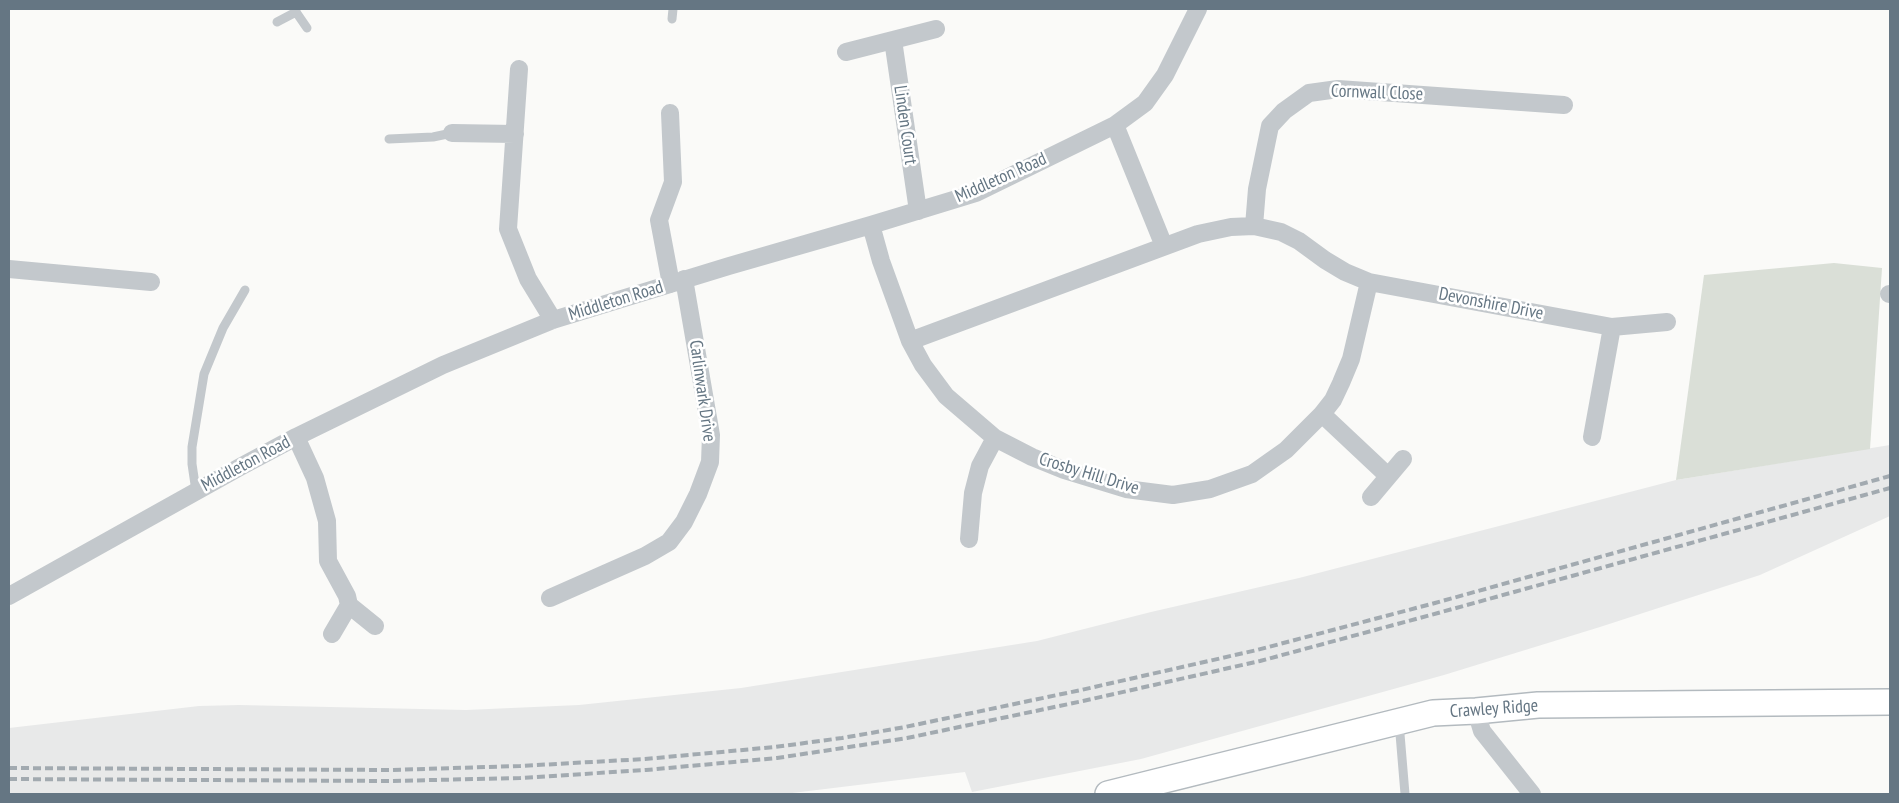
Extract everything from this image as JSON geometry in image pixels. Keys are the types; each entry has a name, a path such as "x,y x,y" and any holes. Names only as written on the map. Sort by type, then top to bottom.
{"street":[{"name":"Middleton Road","path":"9,596 296,437 443,366 553,320 976,193 1115,125 1145,103 1166,75 1198,9"},
{"path":"846,52 936,29"},
{"name":"Linden Court","path":"893,40 918,211"},
{"path":"519,69 508,229 528,279 553,320"},
{"name":"Cornwall Close","path":"1254,226 1257,189 1270,126 1284,111 1309,93 1338,89 1536,94 1564,105"},
{"name":"Carlinwark Drive","path":"550,598 645,556 669,542 684,522 698,494 710,462 711,435 677,282 659,220 673,182 670,113"},
{"path":"1115,125 1164,246"},
{"path":"452,133 515,134"},
{"name":"Crosby Hill Drive","path":"871,225 881,261 910,341 923,365 946,396 995,438 1032,458 1126,489 1173,494 1210,489 1252,474 1286,450 1322,414 1333,400 1350,359 1369,282"},
{"path":"910,341 1164,246 1198,234 1231,227 1254,226 1281,232 1299,241 1339,268 1369,282"},
{"path":"9,269 151,282"},
{"name":"Devonshire Drive","path":"1369,282 1612,327 1667,322"},
{"path":"1592,438 1612,327"},
{"path":"1322,414 1388,476"},
{"path":"296,437 315,478 327,520 328,561 346,596 348,605 375,626"},
{"path":"969,539 973,493 980,466 995,438"},
{"path":"1371,497 1402,460"},
{"path":"332,634 348,605"},
{"name":"Crawley Ridge","path":"1108,794 1157,788 1433,713 1538,705 1890,702"},
{"path":"1476,711 1482,730 1532,794"}],"lane":[{"path":"672,20 673,9"},
{"path":"278,22 296,10 307,28"},
{"path":"389,139 434,137 452,133"},
{"path":"196,491 192,447 204,374 222,328 246,290"},
{"path":"1399,721 1405,794"}],"shaded area":[{"path":"1834,263 1882,268 1870,449 1676,480 1704,275"},
{"path":"1890,445 1890,516 1760,575 1444,675 1141,759 972,792 965,772 784,794 9,794 9,728 199,706 239,705 466,710 579,705 741,688 1037,641 1151,612 1299,578 1676,480"}],"railway":[{"path":"9,768 390,770 520,766 645,759 775,747 842,738 905,727 1081,690 1257,650 1435,603 1890,476"},
{"path":"9,779 390,781 520,778 646,770 777,758 843,748 907,738 1260,661 1890,488"}]}
